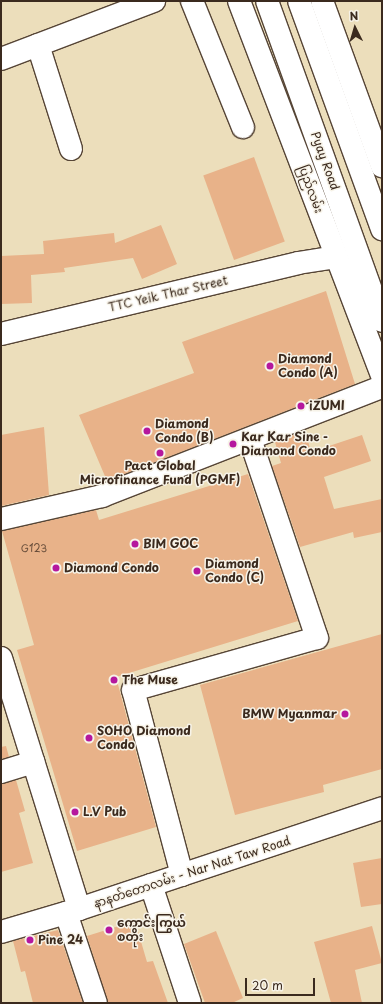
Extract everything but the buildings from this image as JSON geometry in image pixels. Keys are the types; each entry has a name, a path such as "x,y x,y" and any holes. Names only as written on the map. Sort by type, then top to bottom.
{"main road":[{"path":"1,59 154,1"},
{"path":"192,1 243,128"},
{"name":"ပြည်လမ်း","path":"240,1 382,376"},
{"name":"Pyay Road","path":"267,1 382,321"},
{"path":"299,1 382,229"},
{"path":"322,1 382,166"},
{"path":"38,45 71,149"},
{"name":"TTC Yeik Thar Street","path":"1,334 298,263 336,257"},
{"path":"1,519 102,496 382,387"},
{"path":"182,875 133,690 317,638 250,438"},
{"path":"1,658 34,762 96,1003"},
{"path":"1,772 34,762"},
{"name":"နာနတ်တောလမ်း - Nar Nat Taw Road","path":"1,932 73,911 382,808"},
{"path":"152,885 190,1003"}],"place":[{"name":"Diamond Condo (A)","path":"270,366"},
{"name":"iZUMI","path":"301,406"},
{"name":"Diamond Condo (B)","path":"147,431"},
{"name":"Kar Kar Sine - Diamond Condo","path":"233,444"},
{"name":"Pact Global Microfinance Fund (PGMF)","path":"160,453"},
{"name":"BIM GOC","path":"135,544"},
{"name":"Diamond Condo","path":"56,568"},
{"name":"Diamond Condo (C)","path":"197,571"},
{"name":"The Muse","path":"114,680"},
{"name":"BMW Myanmar","path":"345,714"},
{"name":"SOHO Diamond Condo","path":"89,738"},
{"name":"L.V Pub","path":"75,812"},
{"name":"ကောင်းကြွယ် စတိုး","path":"109,930"},
{"name":"Pine 24","path":"30,940"}]}
